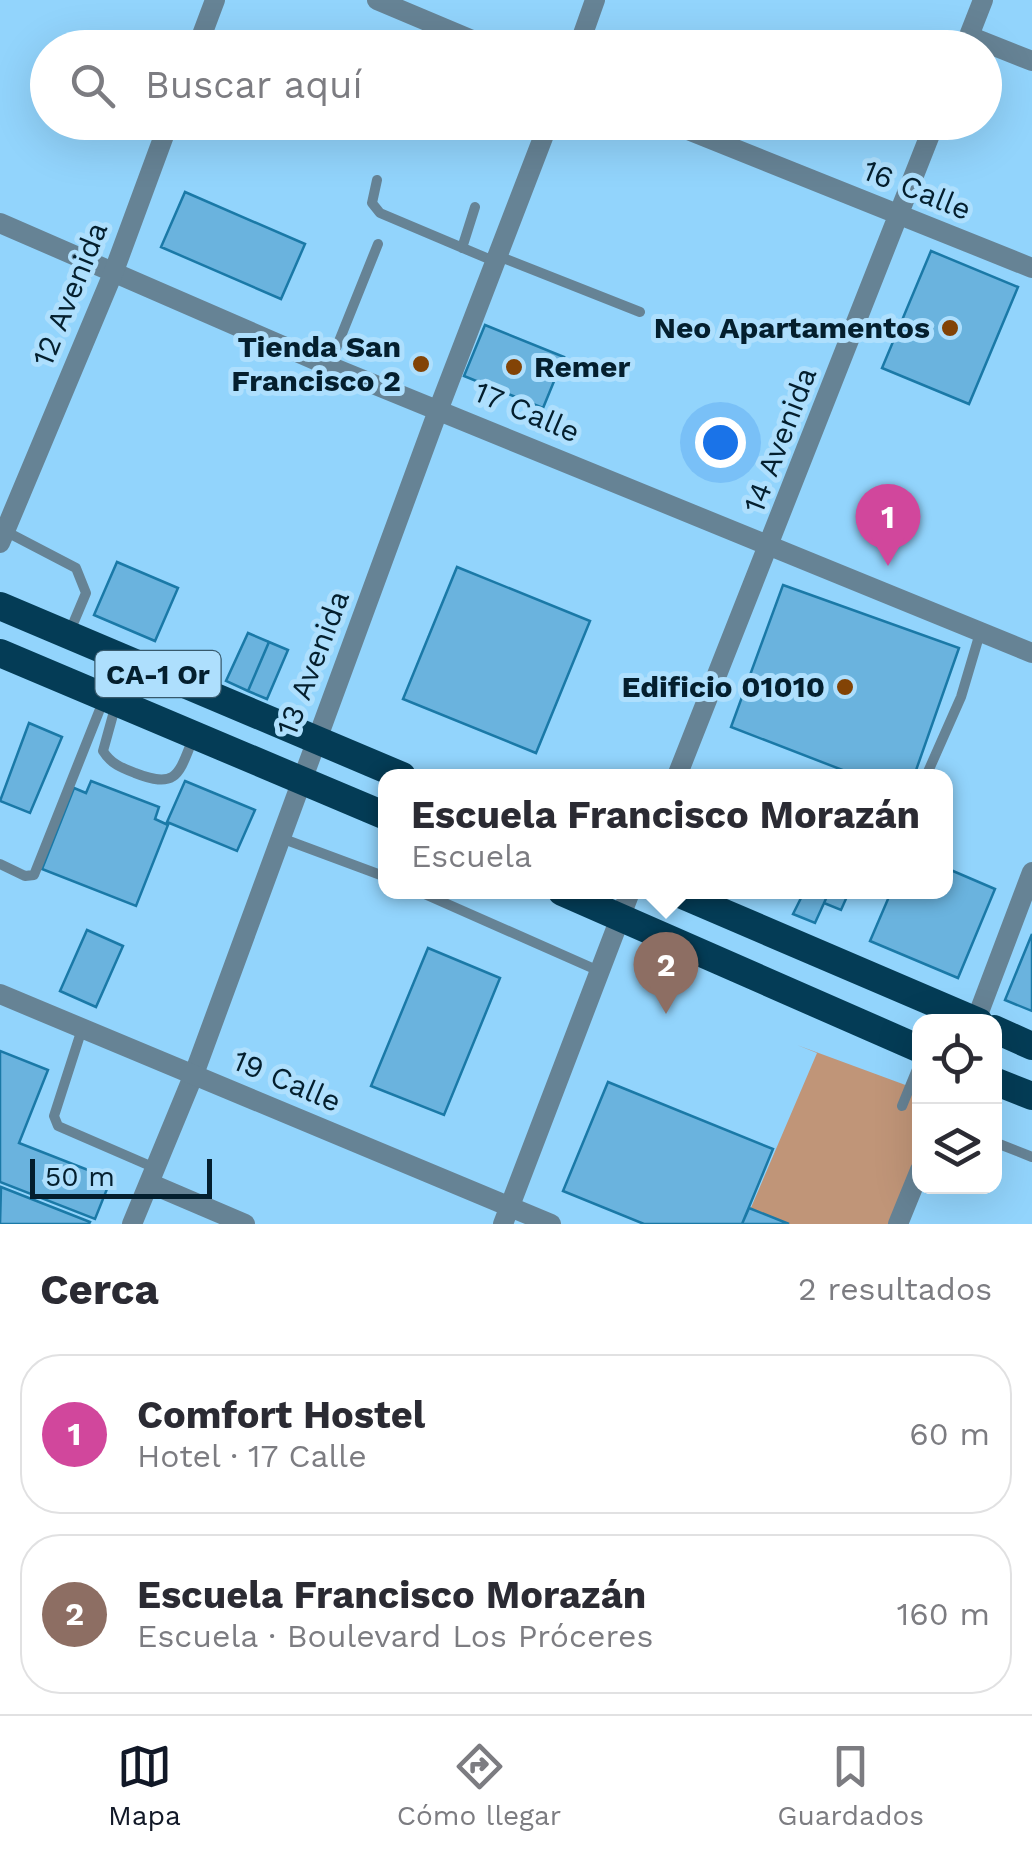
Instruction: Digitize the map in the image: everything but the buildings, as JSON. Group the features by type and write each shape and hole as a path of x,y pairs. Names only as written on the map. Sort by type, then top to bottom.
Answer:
{"highway":[{"name":"CA-1 Or","path":"0,606 385,769"},
{"name":"CA-1 Or","path":"0,653 378,813"},
{"path":"599,899 625,904 912,1044"},
{"path":"691,899 962,1014"},
{"path":"1002,1032 1032,1046"},
{"path":"1002,1083 1032,1096"}],"street":[{"path":"203,30 214,0"},
{"path":"377,0 448,30"},
{"path":"584,30 595,0"},
{"path":"972,30 983,0"},
{"path":"1002,52 1032,61"},
{"name":"12 Avenida","path":"2,537 114,271 162,140"},
{"name":"13 Avenida","path":"132,1224 194,1074 439,408 542,140"},
{"name":"16 Calle","path":"713,140 1032,268"},
{"name":"14 Avenida","path":"679,769 771,547 928,140"},
{"name":"17 Calle","path":"0,223 329,366 1032,653"},
{"path":"986,1014 1032,872"},
{"path":"506,1215 625,904"},
{"name":"19 Calle","path":"0,994 194,1074 506,1215 551,1224"},
{"path":"152,1176 245,1224"},
{"path":"898,1224 912,1190"}],"lane":[{"path":"377,180 372,202 380,213 462,248 640,312"},
{"path":"462,248 475,207"},
{"path":"329,366 378,244"},
{"path":"2,537 76,568 86,593 68,636"},
{"path":"929,769 961,697 980,632"},
{"path":"110,701 103,752 121,767 160,783 180,770 195,735"},
{"path":"0,864 25,876 34,874 110,701"},
{"path":"280,837 378,873"},
{"path":"436,899 599,971"},
{"path":"82,1028 54,1116 58,1126 152,1176"},
{"path":"902,1106 912,1082"},
{"path":"1002,1145 1032,1157"}],"shaded area":[{"path":"797,1045 912,1087 912,1184 897,1224 744,1224 817,1053"}],"place":[{"name":"Neo Apartamentos","path":"950,328"},
{"name":"Tienda San Francisco 2","path":"421,364"},
{"name":"Remer","path":"514,367"},
{"name":"Comfort Hostel","path":"888,566"},
{"name":"Edificio 01010","path":"845,687"},
{"name":"Escuela Francisco Morazán","path":"666,1014"}]}
